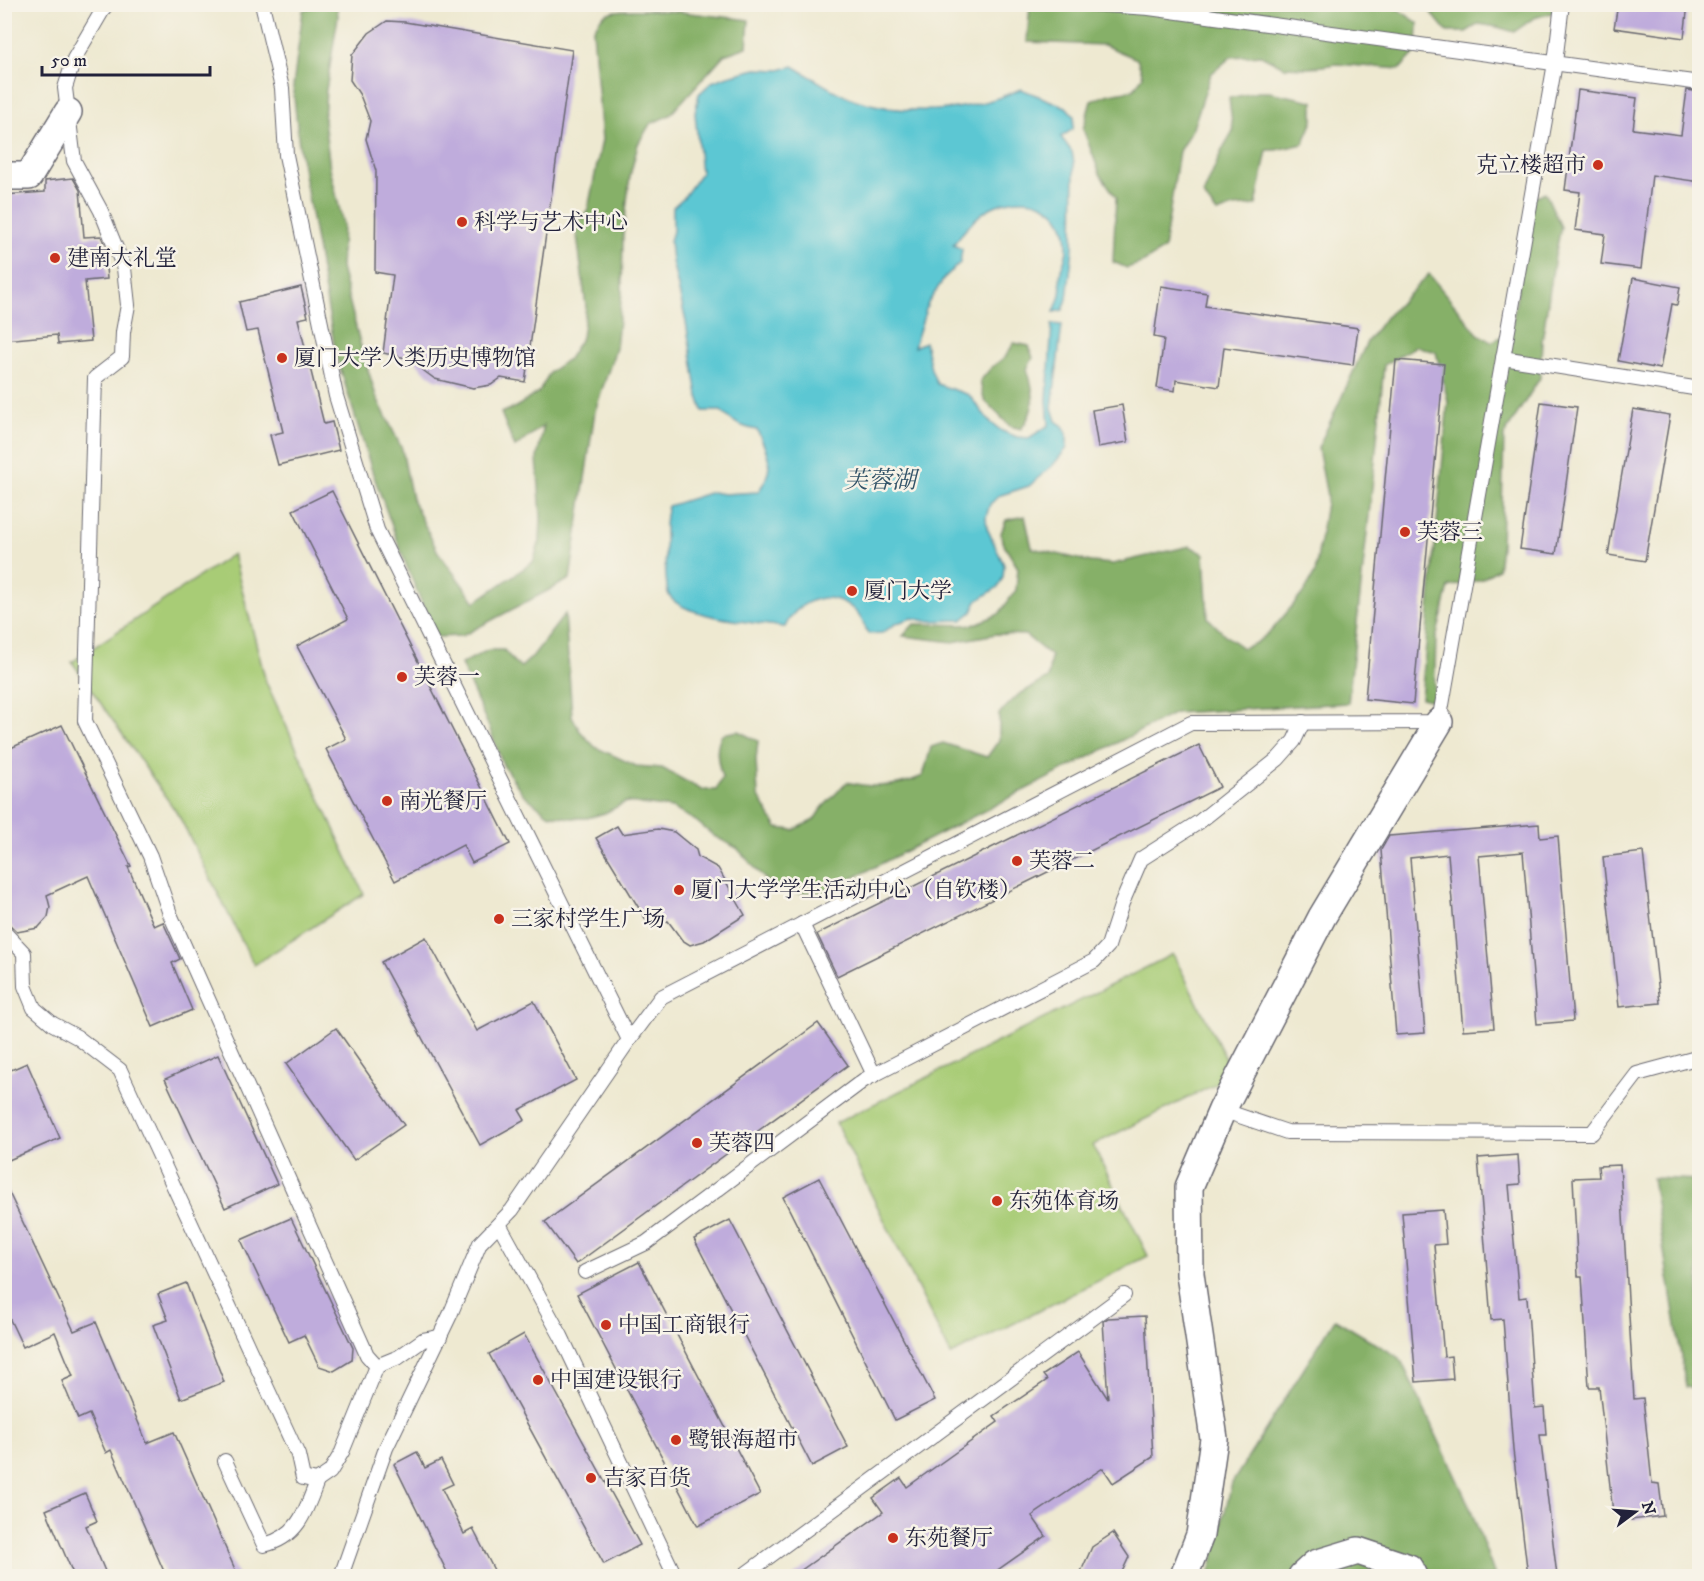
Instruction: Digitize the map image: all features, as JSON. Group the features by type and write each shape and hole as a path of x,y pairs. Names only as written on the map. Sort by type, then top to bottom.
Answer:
{"street":[{"path":"4,176 29,176 68,112"},
{"path":"1184,1576 1200,1535 1214,1439 1190,1274 1189,1187 1222,1110 1322,917 1439,722"},
{"path":"1302,1576 1315,1564 1358,1551 1409,1568 1413,1576"}],"lane":[{"path":"108,4 74,59 65,88 74,161 101,211 124,268 128,305 123,332 122,357 95,378 85,721 150,856 170,914 367,1355 377,1366"},
{"path":"262,4 282,88 286,155 328,361 336,396 376,530 629,1040"},
{"path":"1089,4 1149,8 1700,83"},
{"path":"341,1576 386,1448 440,1336 480,1243 512,1210 661,997 1191,723 1439,722 1555,63 1562,4"},
{"path":"1503,358 1700,389"},
{"path":"585,1272 646,1243 864,1080 1094,961 1108,946 1122,903 1141,859 1198,822 1278,759 1294,741 1303,723"},
{"path":"802,924 874,1075"},
{"path":"4,932 24,953 25,986 34,1008 53,1024 77,1036 120,1070 298,1455 303,1478 317,1481"},
{"path":"1222,1110 1287,1132 1592,1133 1636,1074 1700,1057"},
{"path":"499,1224 561,1336 675,1576"},
{"path":"743,1576 1124,1295"},
{"path":"225,1461 264,1545 276,1543 290,1534 306,1512 317,1481 330,1472 342,1452 377,1366 399,1357 423,1340 440,1336"}],"green space":[{"path":"1030,4 1390,4 1418,23 1417,51 1400,69 1336,64 1309,68 1284,67 1261,55 1231,57 1211,74 1193,128 1179,151 1164,249 1144,262 1127,268 1113,262 1116,197 1100,174 1083,129 1091,101 1109,94 1133,90 1143,76 1137,59 1104,45 1027,42"},
{"path":"318,5 337,6 338,17 326,90 324,120 330,168 343,224 341,268 360,343 376,396 402,449 412,499 438,552 475,602 533,562 540,541 541,517 537,458 544,425 515,447 501,413 516,407 539,392 550,372 568,359 582,337 586,307 576,227 588,209 602,140 593,30 604,15 615,11 652,10 749,20 747,47 724,55 670,115 650,124 638,144 630,176 623,235 622,292 616,348 595,411 570,579 462,636 436,637 405,562 372,471 336,355 299,145 293,87 303,10"},
{"path":"1428,5 1565,5 1563,10 1534,18 1514,32 1479,24 1466,32 1447,32 1429,10"},
{"path":"1258,92 1313,101 1313,121 1303,144 1267,150 1256,205 1234,207 1217,213 1203,195 1223,148 1233,131 1229,98"},
{"path":"1545,192 1561,227 1542,341 1540,378 1504,435 1501,547 1498,569 1482,579 1449,587 1436,638 1434,701 1421,698 1448,401 1436,352 1416,346 1384,365 1348,703 1175,713 826,892 797,893 779,890 764,878 737,848 714,836 696,821 672,808 626,802 605,813 587,818 548,814 523,794 503,765 461,664 488,650 504,650 521,667 532,657 565,614 572,716 580,731 595,747 636,766 662,768 702,790 716,790 722,778 718,745 722,734 738,731 758,741 756,760 758,795 777,828 794,830 814,820 821,809 847,782 866,786 885,786 904,783 923,776 931,747 943,743 987,757 999,740 999,714 1018,695 1048,678 1051,656 1025,635 996,634 953,642 903,636 914,624 973,625 999,614 1016,590 1018,568 1002,542 1001,533 1006,520 1025,516 1032,548 1091,562 1113,564 1190,546 1204,554 1208,618 1226,636 1243,648 1256,643 1272,630 1304,592 1315,573 1327,496 1318,448 1367,342 1384,319 1429,274 1478,334 1491,342 1511,332 1533,198"},
{"path":"1014,343 1029,346 1033,358 1027,369 1033,393 1032,407 1021,429 1010,426 984,400 980,381 1006,356"},
{"path":"233,554 266,682 364,894 254,965 179,816 72,662"},
{"name":"东苑体育场","path":"1173,954 1234,1075 1093,1145 1148,1256 951,1355 836,1123"},
{"path":"1652,1178 1699,1180 1699,1390 1686,1387"},
{"path":"1335,1319 1400,1358 1470,1507 1495,1576 1209,1576 1232,1483"}],"water":[{"name":"芙蓉湖","path":"793,66 845,96 889,108 933,110 956,108 978,104 1021,89 1066,107 1074,116 1073,129 1061,137 1072,152 1074,163 1073,248 1067,299 1063,310 1054,312 1060,296 1060,274 1067,252 1066,234 1062,222 1046,206 1023,200 1010,201 984,212 972,222 953,245 962,249 960,263 945,277 928,303 914,347 925,342 937,384 969,395 990,422 1002,431 1017,437 1029,438 1049,425 1047,400 1052,324 1062,325 1052,408 1056,421 1063,426 1067,434 1067,448 1053,465 1029,486 1001,495 990,504 986,517 987,528 1004,565 1003,577 998,587 977,601 972,612 962,620 926,621 912,618 897,623 882,633 868,634 862,619 847,604 827,598 817,599 798,609 785,627 703,614 675,601 668,593 665,528 668,506 712,492 724,494 758,492 769,468 765,447 757,430 737,424 721,411 703,411 698,396 686,322 672,261 670,241 673,231 673,207 684,197 701,173 695,113 699,94 712,82 728,76 756,69 780,70"}],"building":[{"path":"1618,4 1688,4 1684,38 1614,28"},
{"name":"科学与艺术中心","path":"387,21 572,50 525,382 501,378 491,385 473,388 435,379 415,360 383,353 393,275 375,272 376,171 366,139 370,121 360,95 350,80 352,55 369,33"},
{"path":"1578,90 1637,98 1633,129 1681,135 1687,90 1700,92 1700,182 1652,175 1641,269 1601,264 1605,234 1575,230 1580,192 1565,190"},
{"name":"建南大礼堂","path":"73,178 80,190 84,237 101,236 104,243 107,279 85,281 91,341 58,344 57,335 4,340 4,195 45,192 45,181"},
{"path":"1633,278 1680,287 1677,305 1672,304 1660,369 1618,361"},
{"path":"1161,286 1207,293 1205,306 1358,328 1353,365 1224,347 1219,387 1176,380 1175,391 1157,388 1164,339 1154,337"},
{"path":"301,287 308,317 298,319 324,424 332,422 339,450 278,465 270,435 283,432 258,330 246,332 239,302"},
{"name":"芙蓉三","path":"1396,360 1444,364 1413,704 1365,699"},
{"path":"1541,402 1577,407 1556,554 1520,549"},
{"path":"1122,405 1128,442 1098,447 1092,410"},
{"path":"1633,409 1670,415 1645,561 1608,555"},
{"path":"332,491 510,844 472,863 463,845 395,881 326,749 346,739 297,646 348,619 293,510"},
{"path":"62,725 131,866 128,867 154,926 163,922 180,959 172,963 192,1010 153,1027 88,876 47,895 50,907 48,917 38,928 17,932 4,923 4,751"},
{"name":"芙蓉二","path":"1199,745 1220,787 837,976 817,934"},
{"path":"1539,824 1540,838 1558,836 1573,1021 1537,1024 1523,852 1479,856 1494,1028 1463,1030 1448,854 1410,858 1425,1033 1396,1035 1381,850 1389,836"},
{"name":"厦门大学学生活动中心（自钦楼）","path":"617,826 622,834 658,829 674,832 696,850 698,857 718,868 745,915 704,941 690,945 682,940 668,921 658,925 648,923 596,838"},
{"path":"1643,852 1660,1003 1619,1007 1603,857"},
{"path":"426,937 477,1031 534,1001 576,1080 519,1110 525,1120 480,1145 381,962"},
{"name":"芙蓉四","path":"818,1023 848,1065 576,1264 545,1222"},
{"path":"336,1028 404,1125 354,1160 286,1064"},
{"path":"218,1055 277,1184 225,1208 165,1079"},
{"path":"27,1063 60,1138 4,1162 4,1073"},
{"path":"1518,1155 1520,1184 1509,1185 1519,1298 1527,1297 1535,1408 1544,1407 1546,1435 1540,1435 1557,1576 1528,1576 1513,1450 1503,1319 1491,1320 1478,1158"},
{"path":"1620,1165 1634,1399 1643,1398 1652,1483 1659,1484 1663,1516 1631,1520 1630,1512 1613,1513 1599,1387 1589,1387 1582,1276 1578,1276 1573,1178 1599,1177 1598,1166"},
{"path":"819,1178 935,1400 895,1420 783,1197"},
{"path":"4,1182 74,1331 96,1322 147,1443 174,1432 238,1576 166,1576 111,1450 106,1453 89,1414 78,1419 62,1381 73,1376 55,1332 23,1347 4,1307"},
{"path":"1443,1210 1446,1244 1434,1245 1444,1357 1451,1356 1453,1379 1416,1382 1402,1213"},
{"path":"291,1218 353,1348 352,1360 334,1371 319,1366 304,1335 289,1342 241,1240"},
{"path":"730,1220 848,1447 812,1466 694,1239"},
{"path":"639,1262 760,1494 698,1526 577,1294"},
{"path":"186,1283 224,1382 181,1399 153,1325 168,1320 158,1294"},
{"path":"1145,1316 1153,1457 1113,1483 1103,1468 1032,1516 1046,1536 989,1576 793,1576 883,1512 873,1498 901,1478 907,1487 998,1422 994,1416 1047,1380 1043,1375 1078,1352 1108,1399 1103,1321 1108,1318"},
{"path":"524,1334 640,1545 604,1564 489,1354"},
{"path":"417,1452 425,1468 441,1460 453,1484 442,1489 464,1534 473,1529 497,1576 449,1576 394,1464"},
{"path":"85,1493 97,1521 86,1526 107,1576 74,1576 46,1510"},
{"path":"1113,1533 1129,1557 1120,1576 1079,1576 1092,1547"}],"place":[{"name":"克立楼超市","path":"1598,165"},
{"name":"科学与艺术中心","path":"462,222"},
{"name":"建南大礼堂","path":"55,258"},
{"name":"厦门大学人类历史博物馆","path":"282,358"},
{"name":"芙蓉三","path":"1405,532"},
{"name":"厦门大学","path":"852,591"},
{"name":"芙蓉一","path":"402,677"},
{"name":"南光餐厅","path":"387,801"},
{"name":"芙蓉二","path":"1017,861"},
{"name":"厦门大学学生活动中心（自钦楼）","path":"679,890"},
{"name":"三家村学生广场","path":"499,919"},
{"name":"芙蓉四","path":"697,1143"},
{"name":"东苑体育场","path":"997,1201"},
{"name":"中国工商银行","path":"606,1325"},
{"name":"中国建设银行","path":"538,1380"},
{"name":"鹭银海超市","path":"676,1440"},
{"name":"吉家百货","path":"591,1478"},
{"name":"东苑餐厅","path":"893,1538"}]}
